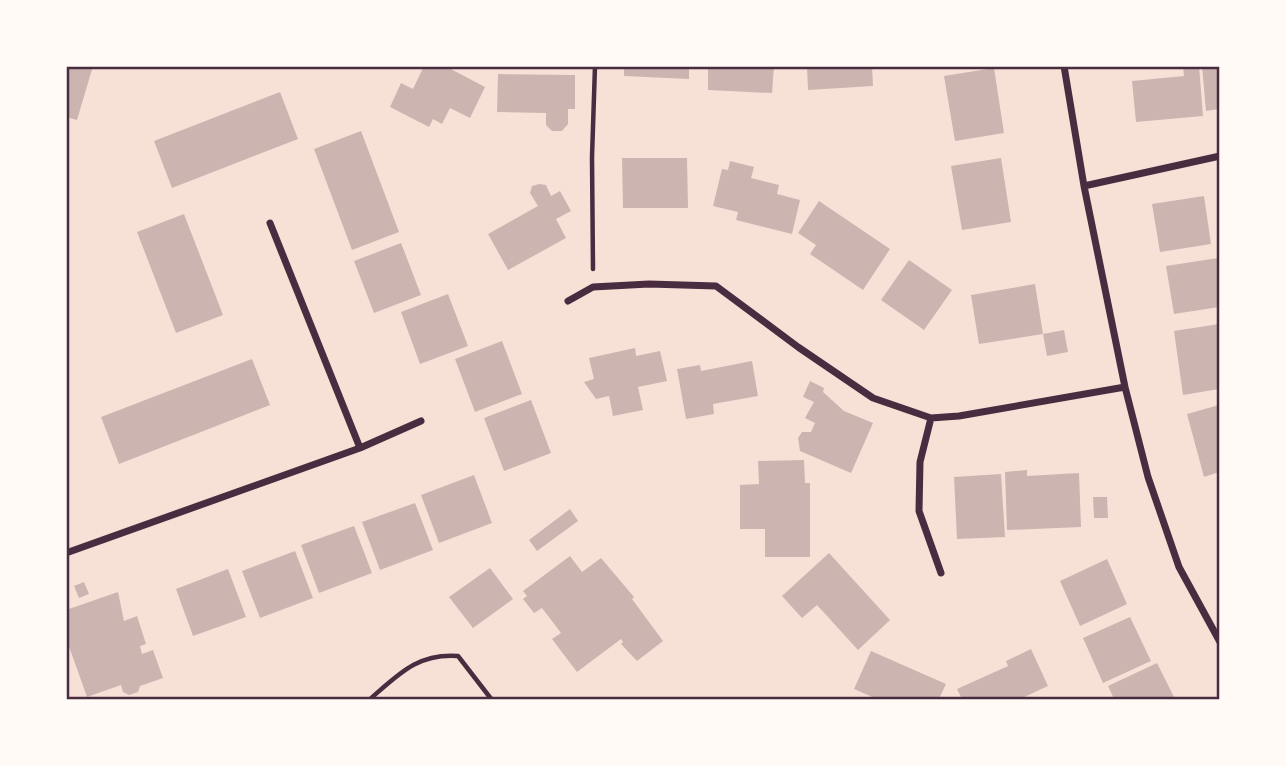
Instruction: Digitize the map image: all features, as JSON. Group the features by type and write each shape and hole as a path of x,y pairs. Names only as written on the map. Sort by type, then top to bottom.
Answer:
{"street":[{"path":"1064,66 1084,186 1125,387 1148,477 1179,567 1220,642"},
{"path":"1084,186 1220,156"},
{"path":"270,223 360,448"},
{"path":"568,301 593,287 649,284 716,286 873,398 931,418 959,416 1125,387"},
{"path":"931,418 920,462 919,511 941,573"},
{"path":"66,553 360,448 421,421"}],"path":[{"path":"593,287 592,157 595,66"},
{"path":"369,699 416,662 458,656 492,699"}],"building":[{"path":"66,66 93,66 77,120 66,117"},
{"path":"424,66 445,66 485,87 470,118 450,108 442,124 433,119 429,127 390,107 401,83 413,89"},
{"path":"624,66 689,66 689,79 624,76"},
{"path":"708,66 774,66 772,93 708,90"},
{"path":"807,66 872,66 873,86 808,90"},
{"path":"1183,66 1199,66 1203,116 1136,122 1132,81 1184,76"},
{"path":"1202,66 1219,66 1219,109 1206,111"},
{"path":"994,68 1004,133 955,141 944,76"},
{"path":"498,74 575,75 575,109 568,109 568,124 562,131 552,131 546,125 546,113 497,112"},
{"path":"280,92 298,139 172,188 154,141"},
{"path":"361,131 399,232 352,250 314,149"},
{"path":"622,158 687,158 688,208 623,208"},
{"path":"1001,158 1011,222 962,230 951,166"},
{"path":"730,161 754,167 751,178 779,185 777,194 800,200 792,234 736,220 738,212 713,206 722,169 728,170"},
{"path":"546,185 551,196 560,191 571,211 556,219 566,238 508,270 488,234 538,206 530,193 532,186"},
{"path":"1204,196 1211,244 1160,252 1152,204"},
{"path":"819,201 890,249 863,290 810,254 816,245 798,233"},
{"path":"184,214 223,315 176,333 137,232"},
{"path":"401,243 421,295 374,313 354,261"},
{"path":"1218,258 1219,307 1174,314 1166,266"},
{"path":"909,260 952,290 924,330 881,300"},
{"path":"1035,284 1043,334 979,344 971,295"},
{"path":"448,294 468,346 420,364 401,312"},
{"path":"1219,324 1219,389 1183,395 1174,331"},
{"path":"1064,330 1068,352 1047,356 1043,334"},
{"path":"502,341 522,394 475,412 455,359"},
{"path":"635,348 636,356 660,351 667,381 638,387 643,410 613,416 609,396 596,399 584,382 594,379 589,358"},
{"path":"252,359 270,405 119,464 101,417"},
{"path":"752,361 758,396 713,404 714,414 686,419 677,369 700,365 701,371"},
{"path":"810,381 824,388 823,392 844,411 873,423 851,473 800,451 798,438 802,432 811,432 815,423 805,418 814,402 803,397"},
{"path":"531,400 551,453 504,471 484,418"},
{"path":"1219,405 1219,472 1204,477 1187,414"},
{"path":"804,460 805,483 810,483 810,557 765,557 765,529 740,529 740,485 759,484 758,461"},
{"path":"1027,470 1027,476 1079,473 1081,527 1007,530 1005,472"},
{"path":"1001,474 1005,537 957,539 954,477"},
{"path":"474,475 492,523 439,543 421,495"},
{"path":"1093,497 1107,497 1108,518 1094,518"},
{"path":"415,503 433,550 380,570 362,522"},
{"path":"570,509 578,521 537,551 529,540"},
{"path":"354,526 372,573 319,593 301,545"},
{"path":"295,551 313,598 260,618 242,571"},
{"path":"829,553 890,620 858,650 817,605 802,618 782,596"},
{"path":"570,556 582,572 601,558 634,597 632,599 663,641 637,661 621,644 621,639 577,672 552,639 561,633 542,608 534,613 523,599 527,596 523,591"},
{"path":"1107,559 1127,604 1080,626 1060,581"},
{"path":"490,568 513,599 473,628 449,597"},
{"path":"228,569 246,617 193,636 176,589"},
{"path":"84,582 89,594 79,598 74,586"},
{"path":"118,592 124,621 137,616 146,644 140,646 142,654 153,650 163,678 140,686 138,692 129,695 123,692 121,685 87,697 66,638 66,610"},
{"path":"1130,617 1151,661 1103,683 1083,638"},
{"path":"1031,649 1048,686 1020,699 962,699 957,689 1008,666 1006,661"},
{"path":"871,651 946,684 939,699 877,699 854,689"},
{"path":"1157,663 1175,699 1114,699 1108,686"}]}
